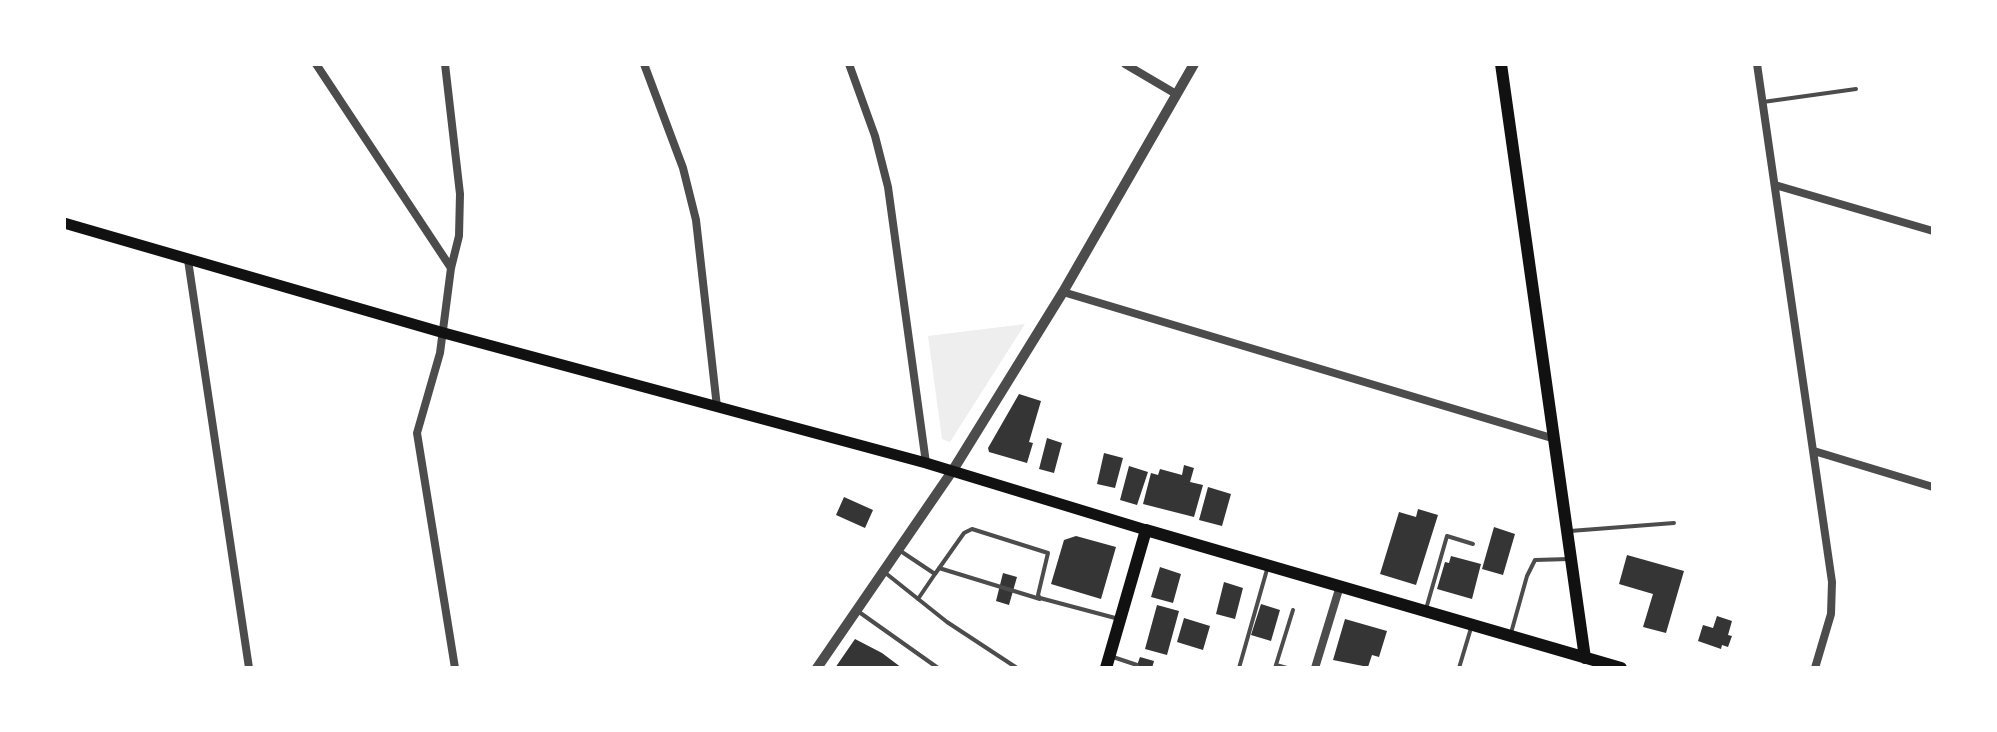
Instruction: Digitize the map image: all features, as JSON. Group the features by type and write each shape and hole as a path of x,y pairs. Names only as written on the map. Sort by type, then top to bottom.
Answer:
{"main road":[{"path":"1501,64 1586,663"},
{"path":"64,223 444,333 953,470 1146,530 1511,635 1586,663 1621,668"},
{"path":"1108,662 1146,530"}],"street":[{"path":"316,64 451,268"},
{"path":"445,64 460,194 459,236 451,268 444,333 417,433 455,668"},
{"path":"644,64 691,197 696,220 717,407"},
{"path":"849,64 875,136 888,187 926,463"},
{"path":"1125,64 1176,94"},
{"path":"817,668 953,470 1063,292 1194,64"},
{"path":"1757,64 1833,598 1815,668"},
{"path":"1775,185 1933,231"},
{"path":"188,260 249,668"},
{"path":"1063,292 1555,439"},
{"path":"1814,451 1933,487"},
{"path":"1315,668 1340,586"}],"lane":[{"path":"1763,102 1856,89"},
{"path":"1567,531 1674,523"},
{"path":"918,599 964,533 972,529 1048,553 1038,595 1041,599"},
{"path":"1425,611 1447,536 1473,544"},
{"path":"898,549 935,574"},
{"path":"1511,635 1527,576 1535,560 1571,559"},
{"path":"1239,668 1268,564"},
{"path":"939,568 1120,619"},
{"path":"883,571 947,622 1017,668"},
{"path":"856,610 938,668"},
{"path":"1287,668 1275,667 1293,610"},
{"path":"1459,668 1472,625"},
{"path":"1108,662 1137,665"}],"shaded area":[{"path":"1025,324 950,442 942,439 928,336"}],"building":[{"path":"1019,394 1041,401 1029,442 1033,443 1027,463 989,452 988,448"},
{"path":"1047,438 1062,443 1054,473 1039,469"},
{"path":"1104,453 1123,458 1115,488 1097,484"},
{"path":"1184,465 1194,468 1190,482 1203,485 1194,517 1143,504 1151,473 1158,475 1160,469 1182,475"},
{"path":"1129,466 1148,472 1137,505 1120,500"},
{"path":"1208,487 1231,494 1222,526 1199,520"},
{"path":"844,497 873,510 865,528 836,515"},
{"path":"1418,509 1438,515 1416,585 1380,574 1399,512 1416,517"},
{"path":"1494,527 1515,534 1503,575 1482,569"},
{"path":"1076,536 1116,547 1101,599 1051,584 1064,540"},
{"path":"1627,555 1684,571 1666,633 1643,627 1653,594 1619,584"},
{"path":"1451,556 1481,564 1472,599 1437,589 1445,562 1449,563"},
{"path":"1160,567 1181,574 1173,603 1151,597"},
{"path":"1003,573 1017,577 1009,605 996,601"},
{"path":"1224,582 1243,588 1235,619 1216,614"},
{"path":"1261,604 1280,610 1271,641 1251,635"},
{"path":"1157,605 1179,611 1167,655 1145,649"},
{"path":"1717,616 1732,621 1728,647 1722,645 1721,649 1698,641 1703,625 1713,628"},
{"path":"1184,618 1210,626 1203,650 1177,642"},
{"path":"1345,619 1387,631 1379,657 1372,655 1368,667 1333,660"},
{"path":"855,639 882,653 902,668 835,668"},
{"path":"1140,657 1154,661 1152,668 1136,668"}]}
